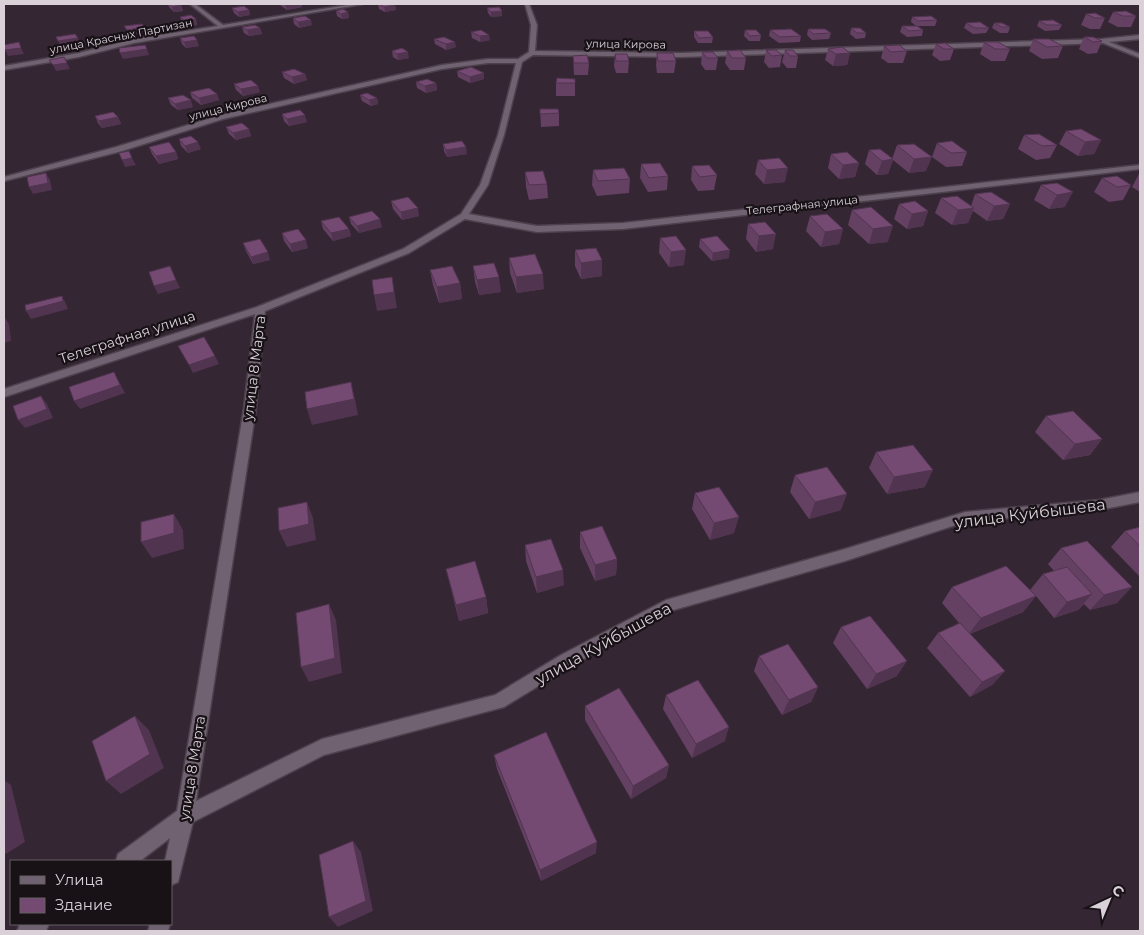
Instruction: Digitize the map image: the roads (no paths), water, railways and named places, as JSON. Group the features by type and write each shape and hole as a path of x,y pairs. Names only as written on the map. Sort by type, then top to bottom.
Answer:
{"street":[{"path":"192,4 223,26"},
{"name":"улица Красных Партизан","path":"4,68 79,55 134,41 361,4"},
{"path":"519,61 532,53 534,25 527,4"},
{"name":"улица Кирова","path":"532,53 681,55 1102,41 1140,37"},
{"path":"1102,41 1140,56"},
{"name":"улица Кирова","path":"4,179 119,149 221,117 442,67 488,61 519,61"},
{"name":"улица 8 Марта","path":"172,871 185,816 250,408 260,309 406,251 464,216 484,185 501,135 519,61"},
{"name":"Телеграфная улица","path":"464,216 537,229 623,226 1140,167"},
{"name":"Телеграфная улица","path":"4,394 260,309"},
{"name":"улица Куйбышева","path":"126,860 185,816 322,747 498,702 567,660 666,606 845,556 965,517 1099,505 1140,497"}]}
